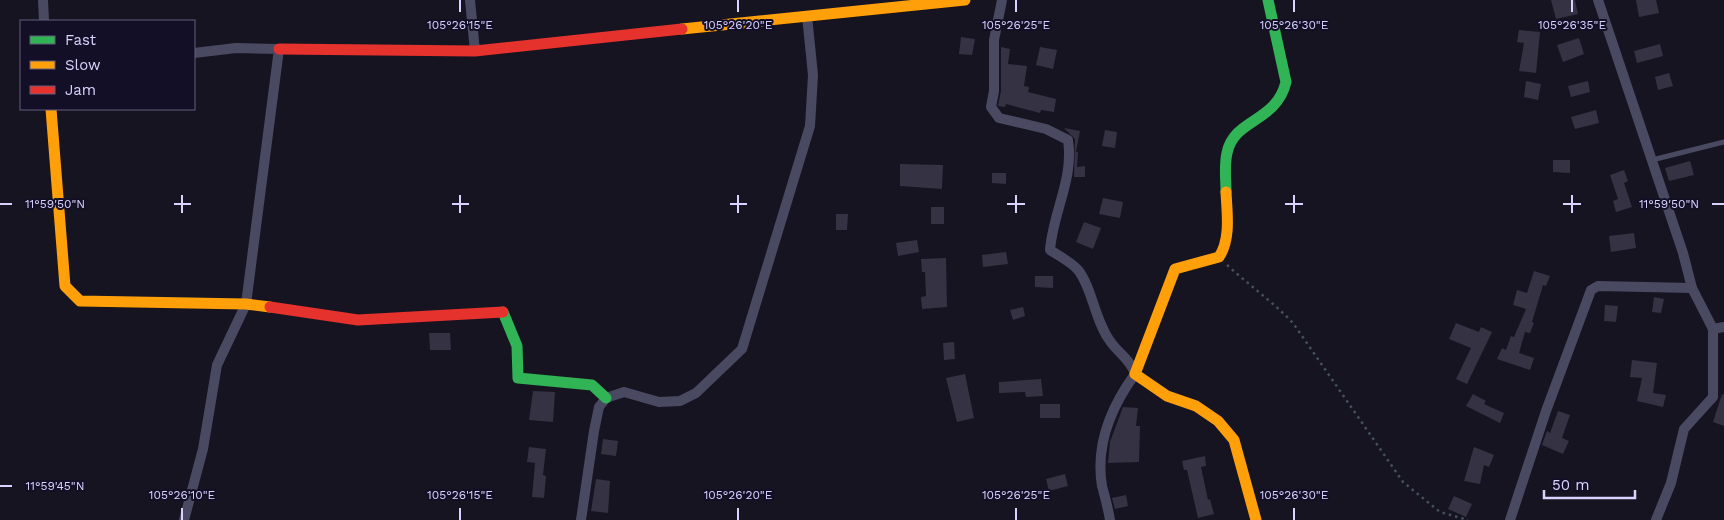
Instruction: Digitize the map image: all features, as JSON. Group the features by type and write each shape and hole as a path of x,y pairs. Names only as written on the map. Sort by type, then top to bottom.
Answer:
{"street":[{"path":"43,0 44,20"},
{"path":"470,0 475,51"},
{"path":"195,52 236,48 475,51 965,0"},
{"path":"1002,0 994,40 994,91 991,108 999,118 1046,129 1068,140 1068,178 1051,239 1050,250 1076,268 1081,275 1095,313 1109,341 1133,366 1136,374 1167,396 1196,406 1218,421 1234,440 1256,520"},
{"path":"1110,520 1102,484 1102,445 1118,397 1136,374 1174,269 1218,257 1225,247 1227,234 1225,203 1227,152 1232,139 1243,127 1270,113 1282,100 1286,81 1268,0"},
{"path":"1598,0 1683,253 1692,288 1713,329 1713,396 1684,429 1671,483 1656,520"},
{"path":"581,520 594,431 599,407 606,398 624,392 659,402 680,401 696,393 742,349 810,126 813,75 807,16"},
{"path":"184,520 203,449 217,365 246,304 279,49"},
{"path":"51,110 65,286 80,301 246,304 358,320 503,312 516,346 518,378 592,385 606,398"},
{"path":"1510,520 1549,402 1591,290 1598,286 1692,288"},
{"path":"1713,329 1724,327"}],"lane":[{"path":"1652,160 1724,142"}],"path":[{"path":"1218,257 1244,281 1274,303 1293,323 1403,482 1440,512 1468,520"}],"building":[{"path":"1551,0 1575,0 1578,14 1556,19"},
{"path":"1636,0 1656,0 1659,13 1639,17"},
{"path":"1519,30 1540,32 1536,73 1519,71 1524,43 1517,42"},
{"path":"961,37 975,39 972,55 959,54"},
{"path":"1579,38 1584,54 1563,62 1557,45"},
{"path":"1660,44 1663,56 1637,63 1634,51"},
{"path":"1001,47 1010,49 1008,64 1027,66 1024,86 1029,87 1028,92 1056,99 1054,112 1041,110 1040,113 1006,104 1005,107 998,106 1001,91"},
{"path":"1040,47 1057,50 1053,69 1036,65"},
{"path":"1669,73 1673,86 1658,90 1655,77"},
{"path":"1526,81 1541,84 1538,100 1524,97"},
{"path":"1588,81 1590,92 1571,97 1568,86"},
{"path":"1596,110 1599,123 1575,129 1571,117"},
{"path":"1064,128 1080,131 1076,152 1078,152 1077,167 1085,166 1085,177 1074,177 1075,139"},
{"path":"1105,130 1117,132 1115,148 1102,146"},
{"path":"1553,160 1570,160 1570,173 1553,172"},
{"path":"1690,161 1694,175 1669,181 1665,168"},
{"path":"900,164 943,165 942,189 900,186"},
{"path":"1624,170 1628,181 1624,183 1632,207 1616,212 1613,201 1618,199 1610,175"},
{"path":"992,173 1006,173 1006,184 992,183"},
{"path":"1103,198 1123,202 1120,218 1099,214"},
{"path":"931,207 944,207 944,224 931,224"},
{"path":"836,214 848,214 847,230 836,230"},
{"path":"1084,222 1101,228 1093,249 1076,242"},
{"path":"1634,233 1636,248 1611,252 1609,236"},
{"path":"917,240 919,252 898,256 896,243"},
{"path":"1006,252 1008,264 983,267 982,255"},
{"path":"946,258 947,307 922,309 921,297 926,296 925,272 922,272 921,259"},
{"path":"1534,271 1550,276 1546,286 1543,285 1532,322 1534,323 1530,333 1525,332 1519,353 1534,358 1530,370 1497,359 1502,348 1506,350 1511,336 1514,337 1526,309 1513,305 1517,290 1527,293"},
{"path":"1035,276 1053,276 1053,288 1035,287"},
{"path":"1654,297 1664,299 1661,313 1652,312"},
{"path":"1605,305 1618,306 1616,322 1604,321"},
{"path":"1023,307 1025,316 1013,320 1010,310"},
{"path":"1456,323 1479,332 1481,327 1492,332 1467,384 1456,379 1471,348 1449,339"},
{"path":"429,333 450,333 451,350 430,350"},
{"path":"954,342 955,359 944,360 943,343"},
{"path":"1632,360 1657,363 1653,393 1666,395 1663,407 1637,401 1642,378 1630,377"},
{"path":"965,374 974,418 957,422 946,378"},
{"path":"1041,379 1043,396 1026,397 1025,392 999,393 999,382"},
{"path":"533,391 555,392 553,422 529,420"},
{"path":"1473,394 1486,401 1484,404 1504,413 1500,423 1466,406"},
{"path":"1722,394 1724,395 1724,426 1713,422"},
{"path":"1040,404 1060,404 1060,418 1040,418"},
{"path":"1123,407 1138,408 1136,426 1140,426 1139,462 1108,463 1110,442"},
{"path":"1558,411 1570,415 1562,438 1569,441 1563,454 1542,445 1547,431 1550,433"},
{"path":"603,439 618,441 616,456 601,454"},
{"path":"529,447 546,449 543,475 546,476 544,498 532,497 535,463 527,462"},
{"path":"1474,447 1494,455 1489,467 1484,465 1480,484 1464,481"},
{"path":"1205,456 1206,466 1201,467 1208,500 1210,499 1214,514 1198,518 1187,470 1184,470 1182,461"},
{"path":"1065,474 1068,486 1049,491 1046,479"},
{"path":"596,479 610,481 608,513 591,511"},
{"path":"1126,495 1128,506 1115,509 1112,498"},
{"path":"1454,496 1472,504 1466,517 1448,509"}],"traffic: fast":[{"path":"1226,192 1226,163 1231,142 1246,126 1274,105 1281,95 1286,82 1268,0"},
{"path":"503,312 517,346 518,378 592,385 606,398"}],"traffic: slow":[{"path":"682,29 965,0"},
{"path":"51,110 65,286 80,301 246,304 270,307"},
{"path":"1226,192 1227,234 1223,250 1219,257 1175,269 1135,374 1167,396 1196,406 1218,421 1234,440 1256,520"}],"traffic: jam":[{"path":"279,49 475,51 682,29"},
{"path":"270,307 358,320 503,312"}]}
